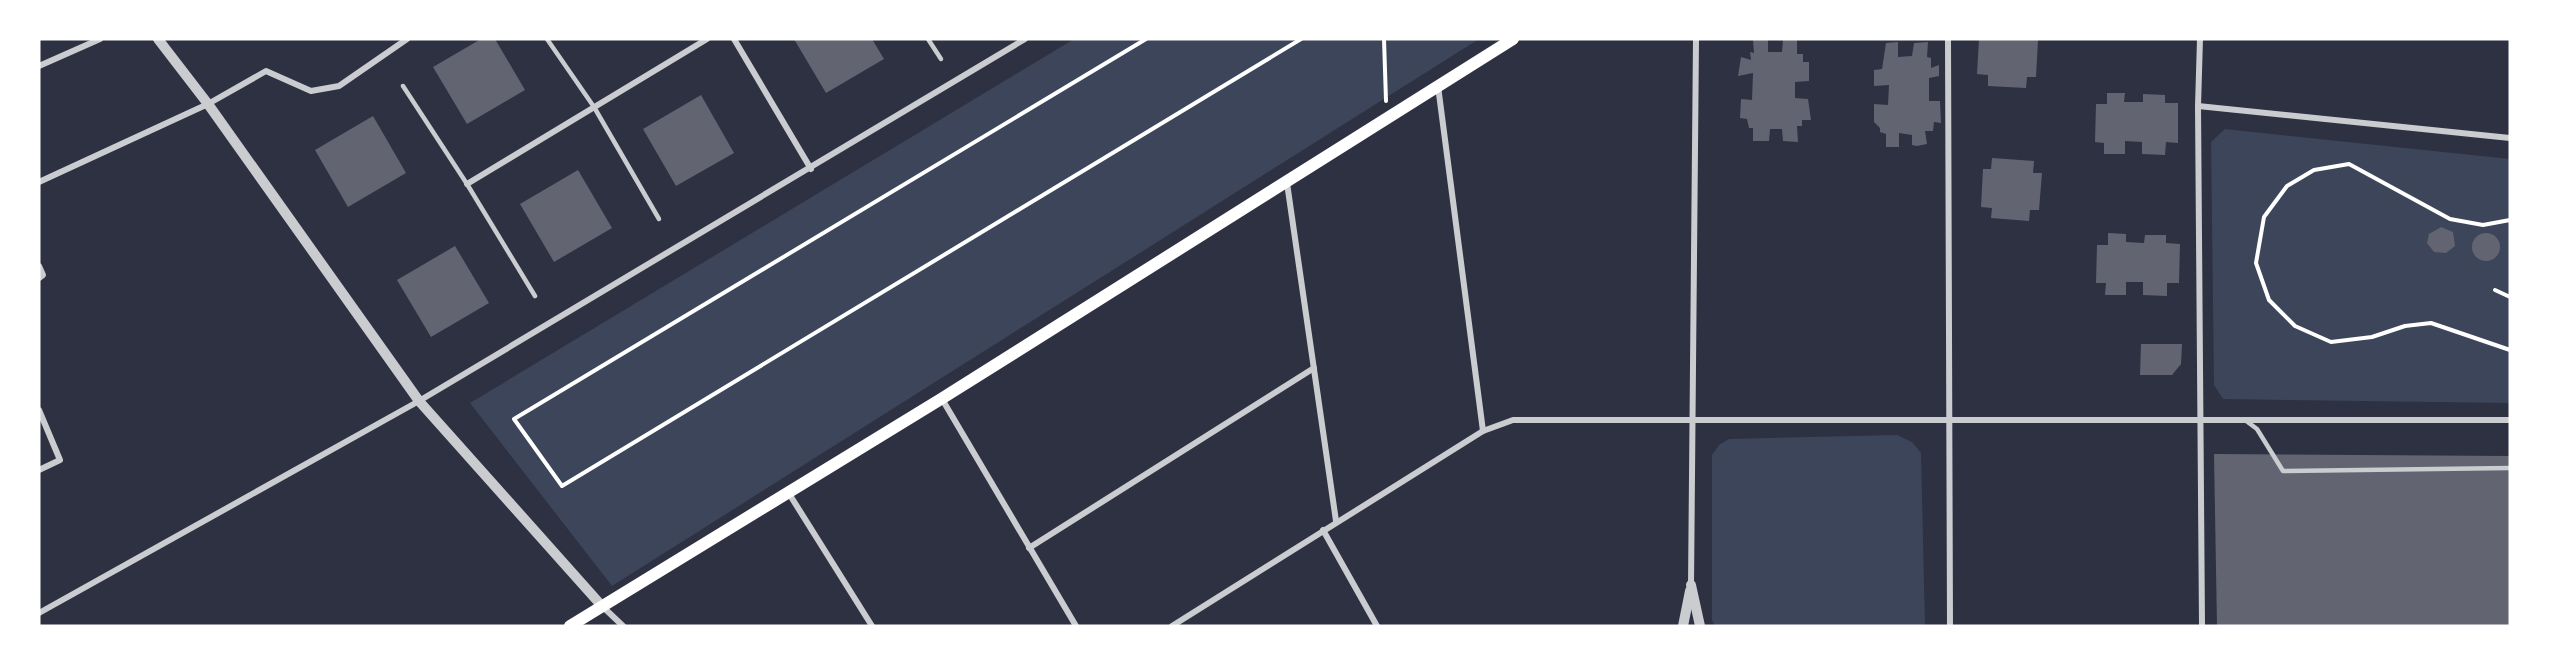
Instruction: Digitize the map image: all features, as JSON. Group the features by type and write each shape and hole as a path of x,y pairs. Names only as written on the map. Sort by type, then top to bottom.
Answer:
{"main road":[{"path":"570,626 942,399 1513,39"}],"street":[{"path":"39,66 100,39"},
{"path":"158,39 208,104 419,400 601,606 622,626"},
{"path":"39,182 208,104 266,72 311,90 339,86 407,39"},
{"path":"467,184 707,39"},
{"path":"734,39 811,169"},
{"path":"39,613 419,400 811,169 1025,39"},
{"path":"1683,626 1691,585 1696,39"},
{"path":"1948,39 1950,626"},
{"path":"2200,39 2198,106 2202,626"},
{"path":"1438,86 1483,431"},
{"path":"2198,106 2510,138"},
{"path":"1287,183 1336,521"},
{"path":"39,266 43,275 39,278"},
{"path":"1029,548 1314,368"},
{"path":"942,399 1076,626"},
{"path":"39,410 60,460 39,470"},
{"path":"1172,626 1336,521 1483,431 1513,420 1691,418 2510,420"},
{"path":"788,491 872,626"},
{"path":"1323,530 1377,626"},
{"path":"1691,585 1700,626"}],"lane":[{"path":"547,39 594,107 659,219"},
{"path":"928,39 941,59"},
{"path":"404,86 535,296"},
{"path":"2244,419 2258,429 2283,471 2510,468"}],"path":[{"path":"1146,39 514,419 562,486 1301,39"},
{"path":"1384,39 1387,118"},
{"path":"2510,220 2483,225 2450,219 2349,164 2314,170 2287,186 2264,217 2256,263 2269,300 2295,326 2331,342 2372,338 2405,326 2431,323 2510,350"},
{"path":"2495,290 2510,297"}],"shaded area":[{"path":"1074,39 1479,39 612,586 470,403"},
{"path":"2225,129 2510,159 2510,403 2223,399 2214,385 2211,142"},
{"path":"1897,435 1912,442 1921,453 1925,626 1715,626 1712,620 1712,455 1719,445 1729,439"}],"building":[{"path":"481,39 495,39 525,90 467,124 433,67"},
{"path":"794,39 872,39 884,59 826,93"},
{"path":"1979,39 2038,40 2036,77 2027,77 2026,88 1988,86 1988,75 1977,74"},
{"path":"1753,40 1768,40 1768,52 1782,52 1783,40 1797,40 1797,54 1803,54 1803,62 1809,62 1809,81 1795,82 1795,98 1808,99 1811,120 1802,120 1802,126 1797,126 1798,142 1783,141 1782,129 1770,129 1769,141 1753,141 1753,128 1749,128 1747,119 1740,118 1741,99 1752,100 1753,73 1738,76 1741,57 1751,60 1750,52 1754,53"},
{"path":"1898,42 1898,57 1912,56 1914,43 1928,42 1927,57 1931,58 1931,68 1939,65 1939,76 1929,78 1929,101 1940,101 1941,123 1934,122 1933,131 1925,131 1927,144 1912,145 1912,135 1899,133 1899,147 1886,147 1886,134 1880,132 1880,128 1874,122 1874,104 1888,105 1889,85 1874,86 1874,70 1882,69 1886,43"},
{"path":"2107,93 2125,93 2124,102 2143,102 2143,94 2165,95 2165,103 2178,103 2178,143 2166,142 2165,155 2142,154 2142,142 2125,141 2125,154 2104,154 2104,143 2095,142 2096,104 2107,104"},
{"path":"701,95 734,153 676,186 643,129"},
{"path":"373,116 406,173 348,207 315,150"},
{"path":"1992,158 2034,161 2033,173 2042,173 2039,210 2030,210 2029,221 1991,218 1992,208 1981,207 1983,169 1991,169"},
{"path":"578,170 612,228 554,262 520,204"},
{"path":"2441,227 2453,232 2455,246 2446,253 2434,252 2427,243 2429,234"},
{"path":"2108,233 2126,234 2126,242 2144,243 2145,235 2166,235 2166,243 2180,244 2179,283 2167,283 2167,296 2143,295 2143,282 2126,282 2126,295 2105,295 2106,283 2096,283 2097,245 2108,245"},
{"path":"2486,233 2496,237 2500,247 2496,257 2486,261 2476,257 2472,247 2476,237"},
{"path":"455,246 489,303 431,337 397,280"},
{"path":"2141,344 2182,344 2181,364 2172,375 2140,375"},
{"path":"2214,454 2510,456 2510,626 2217,626"}]}
